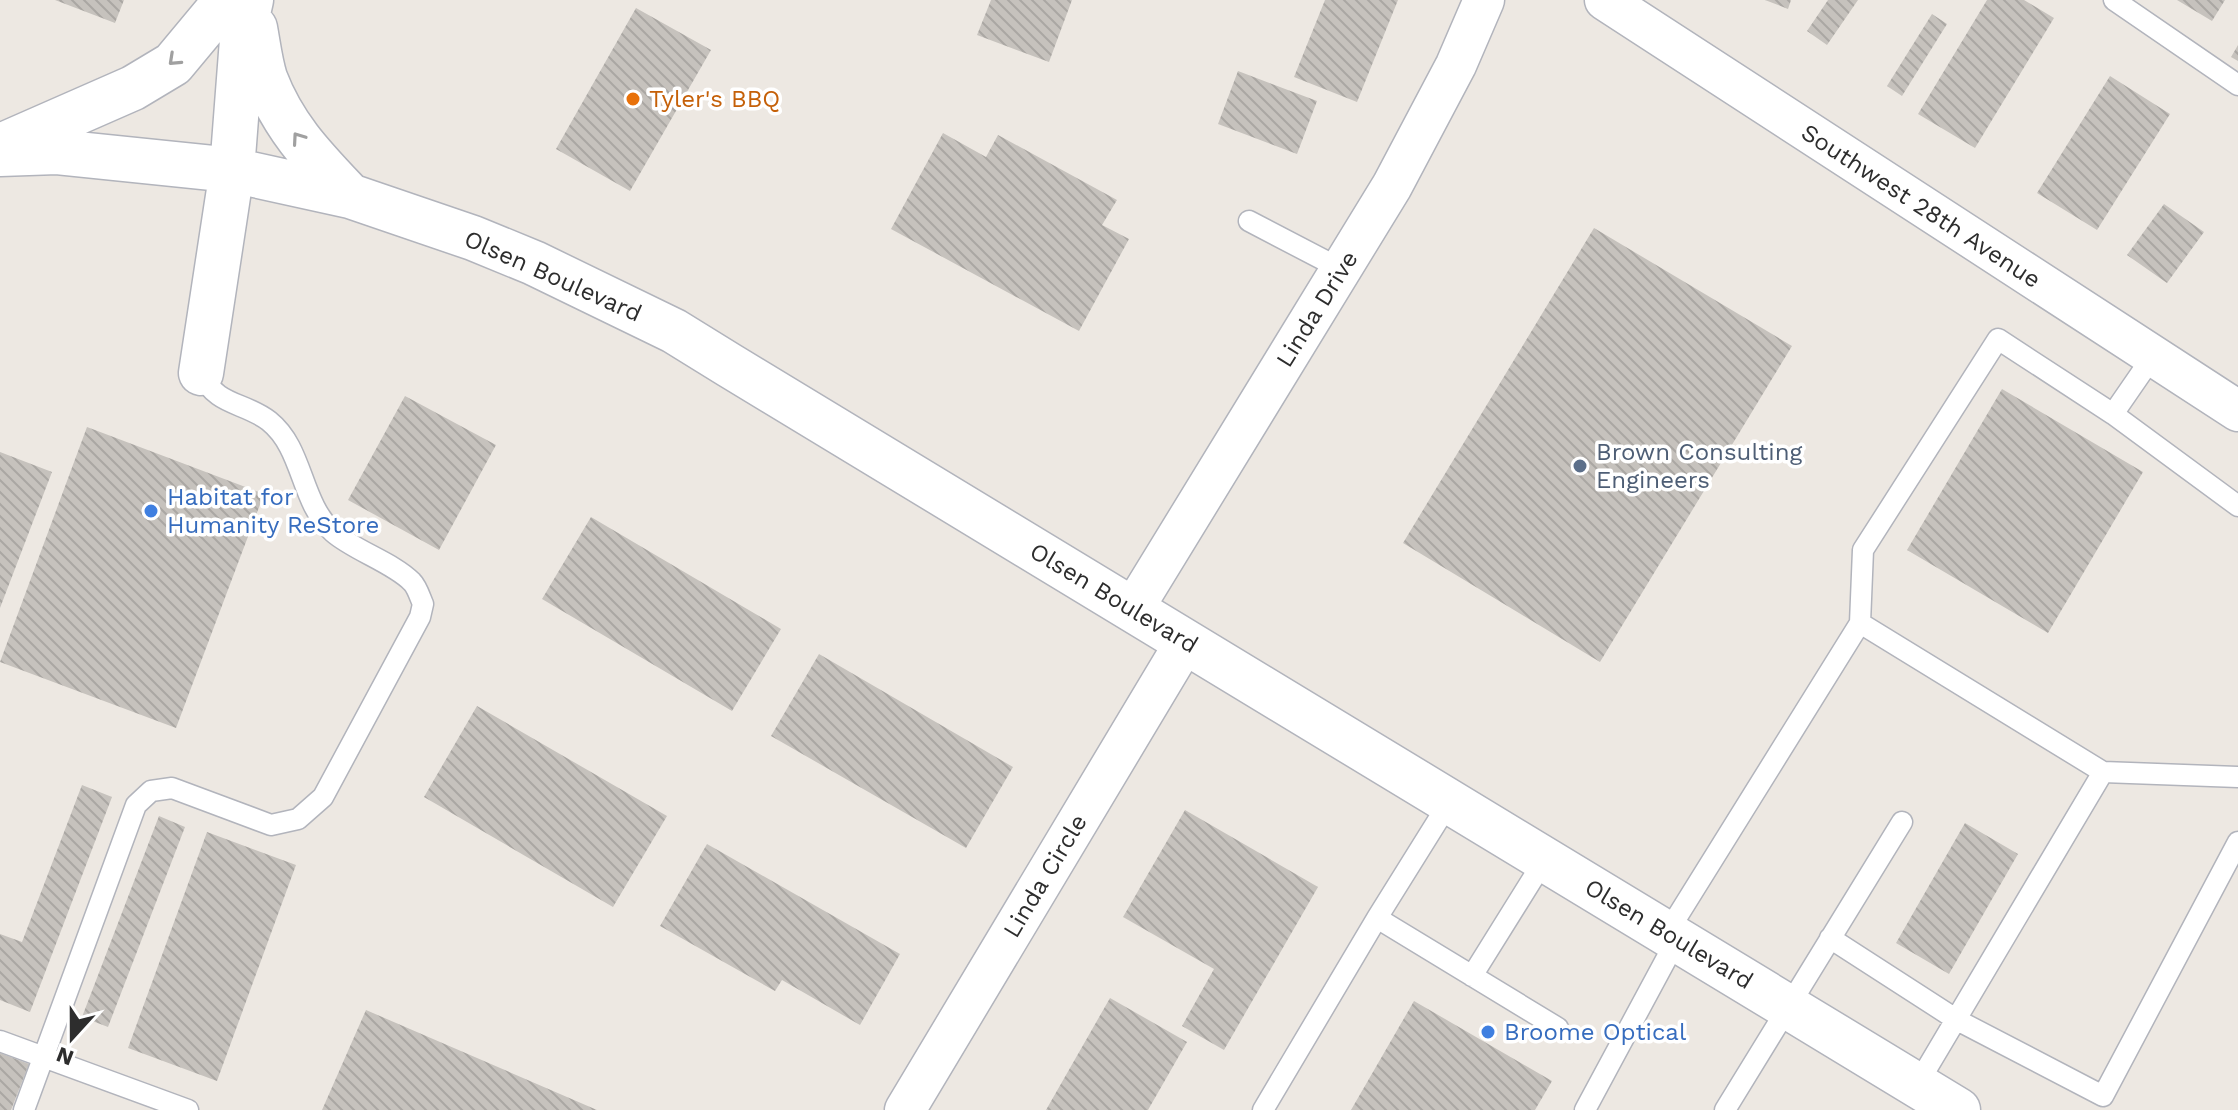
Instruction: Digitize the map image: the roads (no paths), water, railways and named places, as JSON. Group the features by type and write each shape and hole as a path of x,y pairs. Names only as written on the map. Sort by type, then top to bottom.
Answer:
{"main road":[{"path":"0,146 133,88 173,64 218,10 241,1"},
{"path":"201,373 232,170 242,40 241,1"},
{"path":"241,1 265,76 281,112 299,142 350,196"},
{"name":"Olsen Boulevard","path":"0,154 57,152 232,170 350,196 473,238 534,263 674,331 1958,1110"}],"street":[{"name":"Linda Drive","path":"1133,609 1399,172 1456,65 1484,0"},
{"name":"Southwest 28th Avenue","path":"1605,0 2238,411"},
{"name":"Linda Circle","path":"905,1110 1186,641"}],"lane":[{"path":"2114,0 2238,85"},
{"path":"1249,221 1341,269"},
{"path":"1585,1110 1672,936 1860,623 1863,550 1998,339 2113,414 2238,506"},
{"path":"2113,414 2153,356"},
{"path":"24,1110 136,805 151,791 172,788 271,825 298,819 323,797 420,617 423,604 412,582 333,532 317,512 286,439 268,420 221,399 208,387 201,373"},
{"path":"1860,623 2103,772 2238,777"},
{"path":"1917,1085 2103,772"},
{"path":"1263,1110 1450,801"},
{"path":"1725,1110 1902,822"},
{"path":"1830,938 1957,1020 2103,1096 2238,842"},
{"path":"1472,976 1545,859"},
{"path":"1377,918 1558,1028"},
{"path":"0,1041 188,1110"}],"place":[{"name":"Tyler's BBQ","path":"633,99"},
{"name":"Brown Consulting Engineers","path":"1580,466"},
{"name":"Habitat for Humanity ReStore","path":"151,511"},
{"name":"Broome Optical","path":"1488,1032"}]}
